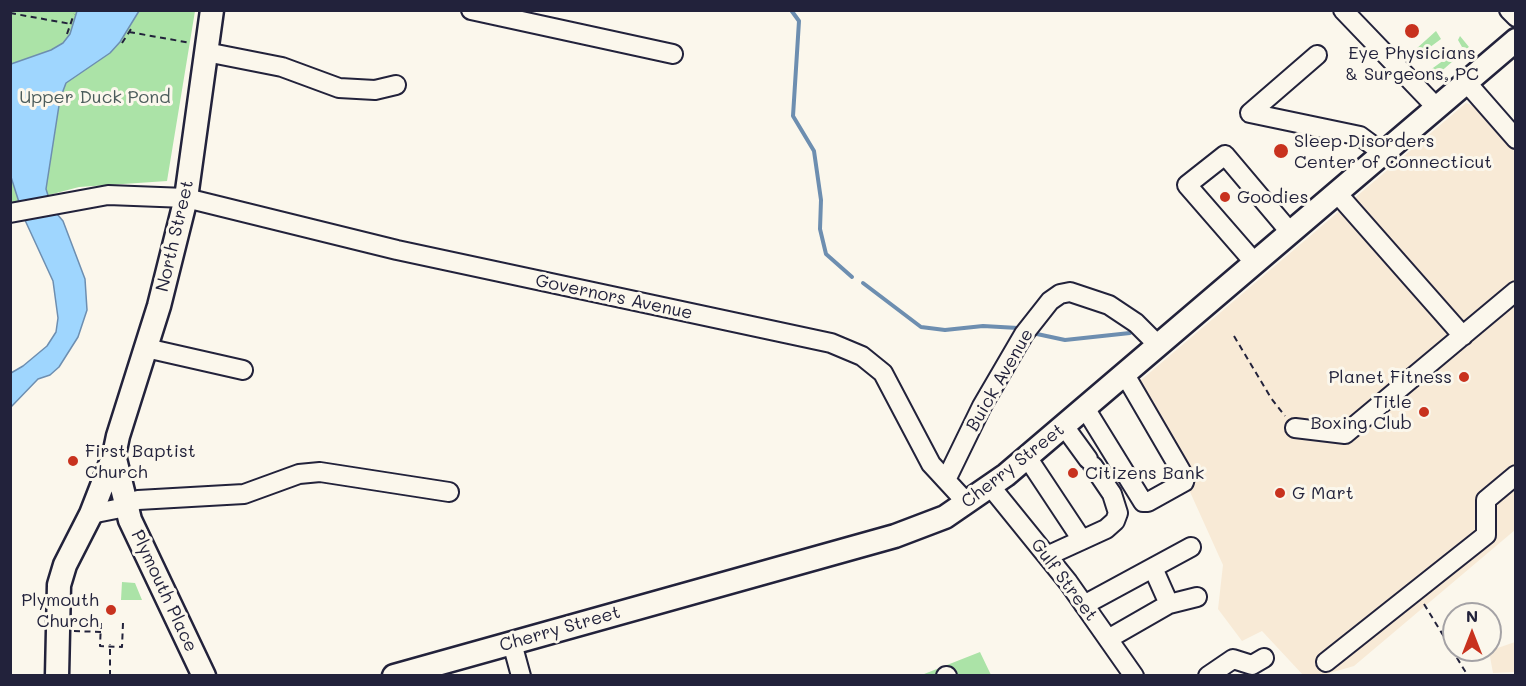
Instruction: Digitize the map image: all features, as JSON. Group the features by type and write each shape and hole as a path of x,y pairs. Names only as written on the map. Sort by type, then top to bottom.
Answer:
{"main road":[{"name":"North Street","path":"57,675 59,585 65,565 91,514 114,456 186,198 199,47 212,10"},
{"name":"Cherry Street","path":"394,675 895,536 945,517 991,487 1027,457 1515,40"},
{"name":"North Street","path":"114,456 126,505"},
{"name":"Plymouth Place","path":"126,505 161,590 204,675"}],"street":[{"path":"471,10 673,54"},
{"path":"1343,10 1437,108"},
{"path":"1509,10 1515,17"},
{"path":"199,47 282,67 339,88 375,90 396,85"},
{"path":"1317,55 1250,113 1360,136 1383,153"},
{"path":"1467,83 1515,139"},
{"path":"1254,262 1187,185 1225,155 1290,232"},
{"path":"1336,192 1463,336"},
{"name":"Governors Avenue","path":"15,212 108,195 186,198 397,250 843,347 870,360 883,373 931,464 967,503"},
{"path":"1295,428 1346,434 1515,291"},
{"name":"Buick Avenue","path":"946,480 982,406 1024,334 1050,302 1060,294 1077,294 1109,305 1136,322 1158,345"},
{"path":"146,348 243,370"},
{"path":"1085,408 1143,502 1148,502 1184,482 1185,478 1124,374"},
{"path":"1047,556 1106,529 1115,521 1118,513 1112,494 1064,426"},
{"path":"1027,457 1082,540"},
{"path":"91,514 138,500 244,494 299,474 320,472 449,492"},
{"path":"1326,662 1486,535 1486,500 1515,475"},
{"name":"Gulf Street","path":"991,487 1047,556 1134,675"},
{"path":"1084,605 1191,547"},
{"path":"1153,568 1169,604"},
{"path":"1108,639 1169,604 1197,597"},
{"path":"512,643 521,675"},
{"path":"1208,675 1233,659 1252,665 1264,658"}],"path":[{"path":"10,14 71,24"},
{"path":"67,33 74,14"},
{"path":"122,43 133,26"},
{"path":"129,33 199,47"},
{"path":"1234,336 1271,398 1295,428"},
{"path":"1414,593 1435,619 1468,675"},
{"path":"101,623 100,646 122,646 123,624"},
{"path":"66,631 101,632"},
{"path":"110,645 110,675"}],"shaded area":[{"path":"1466,103 1474,106 1515,152 1515,530 1354,666 1323,675 1303,675 1262,631 1242,641 1218,609 1223,565 1140,381"},
{"path":"1515,642 1515,672 1493,673 1491,662 1502,662 1502,646"}],"green space":[{"name":"Upper Duck Pond","path":"11,11 195,11 167,181 79,187 11,205"},
{"path":"1436,31 1441,39 1410,62 1406,58"},
{"path":"1460,36 1469,47 1429,82 1416,70 1421,69 1426,73 1462,47 1458,40"},
{"path":"122,582 135,583 142,600 121,600"},
{"path":"980,652 991,675 919,676"}],"water":[{"path":"77,11 139,11 120,42 110,53 66,83 60,99 46,189 52,208 63,221 85,279 87,310 78,337 59,367 50,375 38,379 11,407 11,373 47,346 56,332 58,318 53,281 24,218 11,177 11,64 51,50 63,43 70,34"}],"waterway":[{"path":"791,10 799,21 793,116 814,151 821,200 820,229 826,254 852,277"},
{"path":"863,283 921,327 945,330 983,326 1018,328"},
{"path":"1037,334 1065,340 1130,333"}],"place":[{"name":"Eye Physicians & Surgeons, PC","path":"1412,31"},
{"name":"Sleep Disorders Center of Connecticut","path":"1281,151"},
{"name":"Goodies","path":"1225,197"},
{"name":"Planet Fitness","path":"1464,377"},
{"name":"Title Boxing Club","path":"1424,412"},
{"name":"First Baptist Church","path":"73,461"},
{"name":"Citizens Bank","path":"1073,473"},
{"name":"G Mart","path":"1280,493"},
{"name":"Plymouth Church","path":"111,610"}]}
